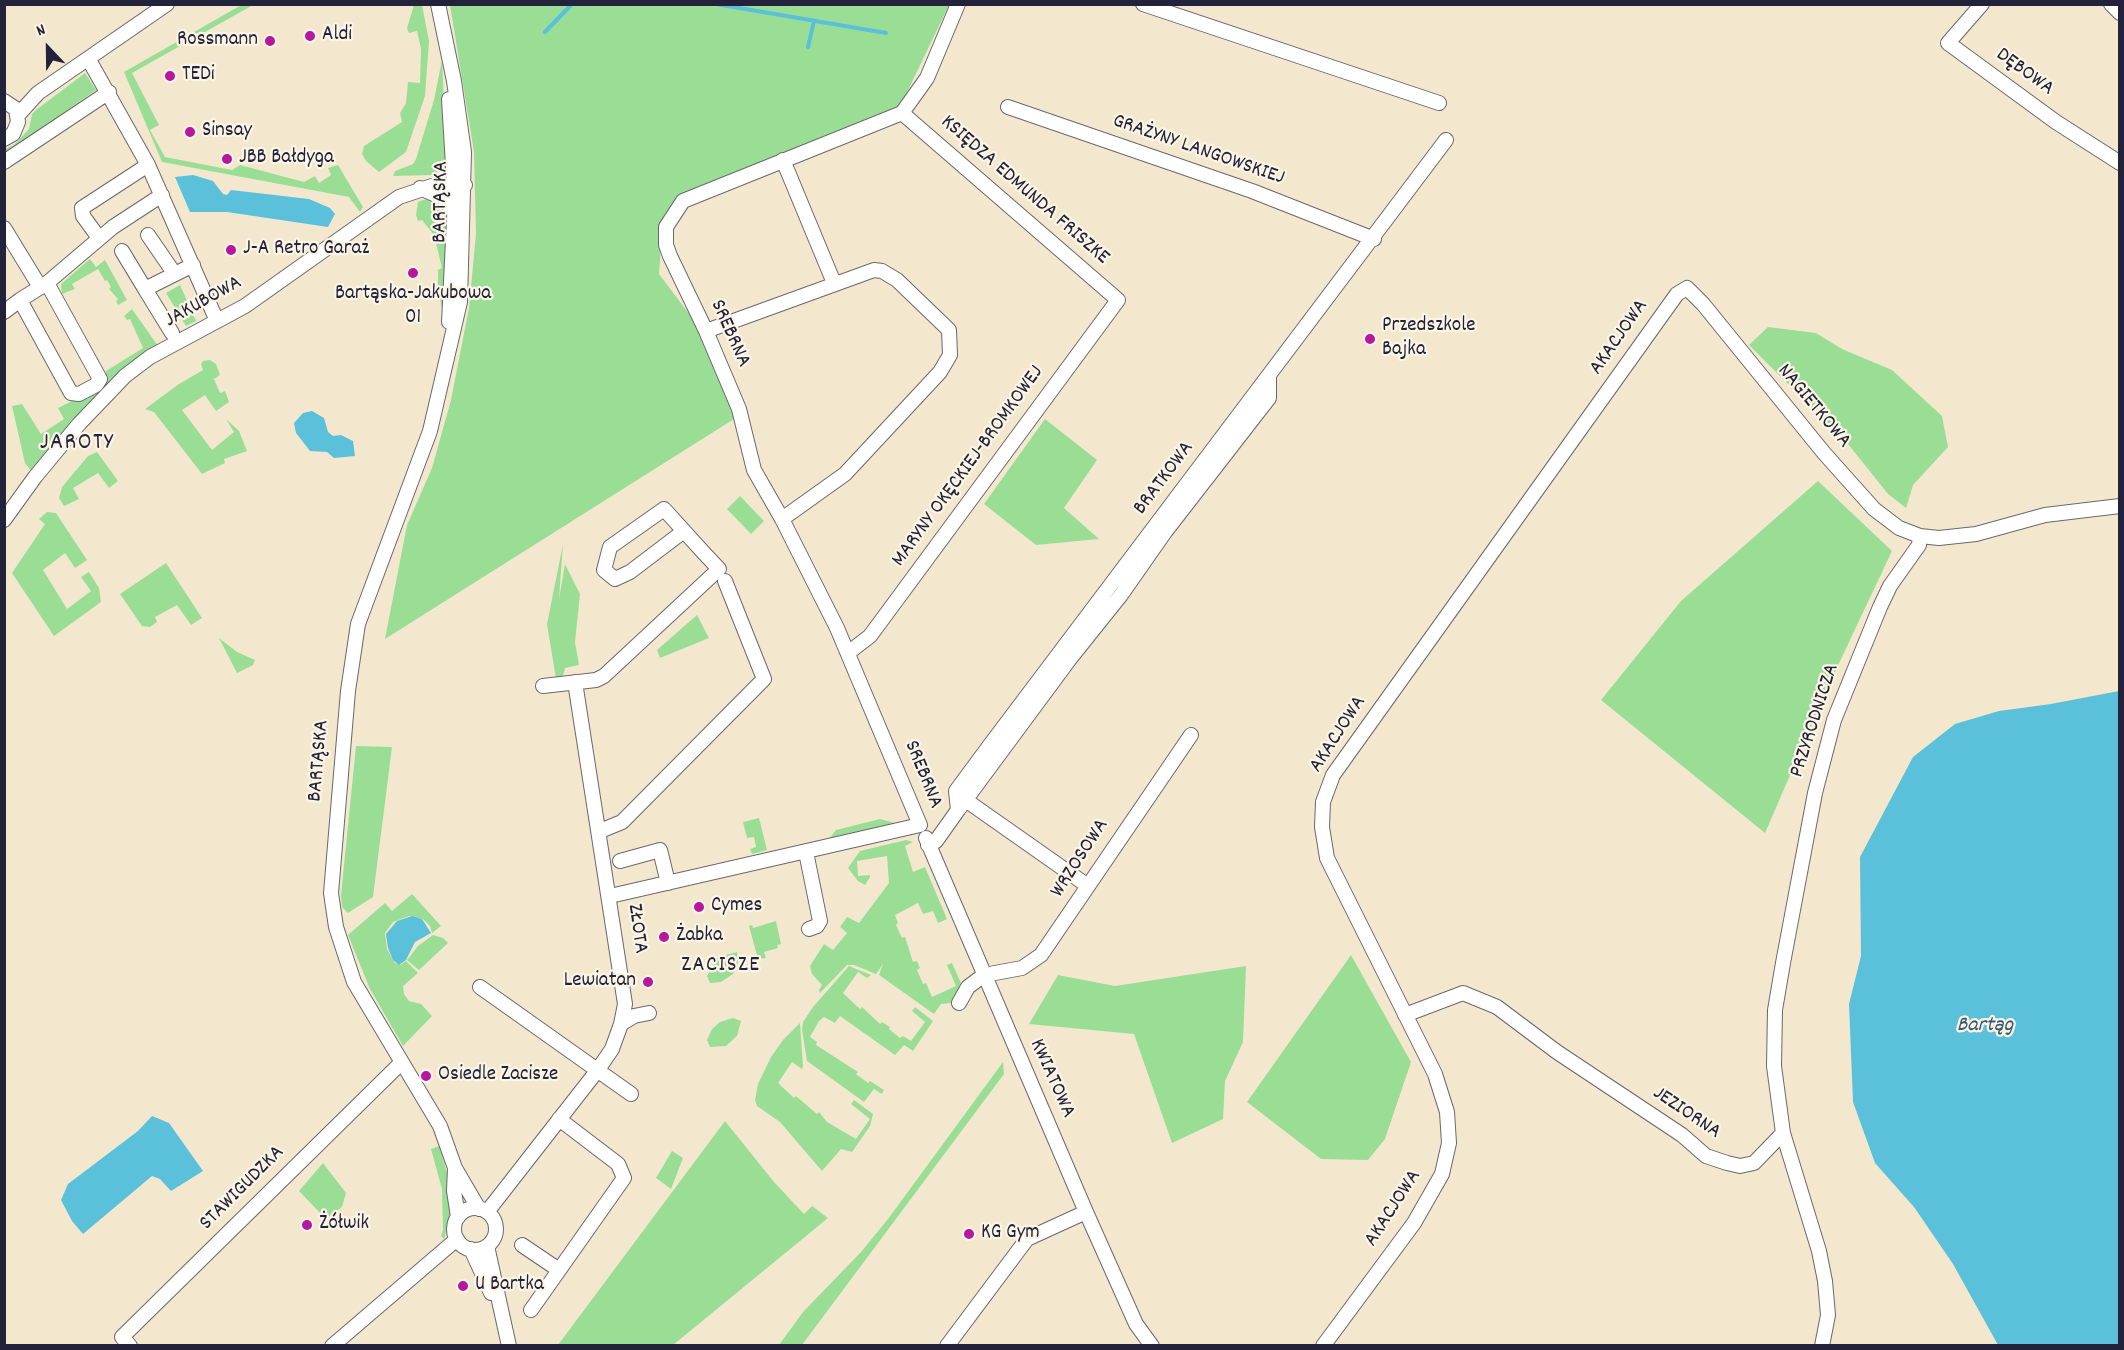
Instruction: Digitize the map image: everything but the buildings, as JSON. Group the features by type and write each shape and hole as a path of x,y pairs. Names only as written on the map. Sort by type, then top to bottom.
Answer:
{"street":[{"path":"4,139 16,129 18,115 38,93 167,4"},
{"name":"BARTĄSKA","path":"438,4 449,60 460,185 460,302 424,450 358,624 348,691 331,893 336,927 354,982 440,1126 455,1168 496,1227 495,1235 488,1246 508,1346"},
{"path":"834,283 783,160 902,113 927,78 958,4"},
{"path":"1143,4 1439,103"},
{"name":"DĘBOWA","path":"1982,4 1948,43 2056,122 2120,163"},
{"path":"2111,4 2120,13"},
{"path":"88,60 109,92 148,165 217,321"},
{"path":"4,162 109,92"},
{"path":"18,115 6,102 38,93"},
{"name":"GRAŻYNY LANGOWSKIEJ","path":"1008,107 1252,190 1374,239"},
{"name":"KSIĘDZA EDMUNDA FRISZKE","path":"902,113 1118,300"},
{"path":"928,844 936,841 1069,660 1121,596 1165,532 1269,398 1269,377 1446,140"},
{"name":"SREBRNA","path":"610,896 920,825 848,652 782,519 754,470 739,409 666,245 669,220 683,201 783,160"},
{"path":"99,238 83,216 82,208 148,165"},
{"name":"BARTĄSKA","path":"450,345 454,211 460,185"},
{"name":"JAKUBOWA","path":"4,520 59,448 124,376 150,357 217,321 399,197 420,188 460,185"},
{"path":"420,188 443,198 454,211"},
{"path":"4,228 43,285 100,379 96,385 79,394 71,393 10,305 43,285 99,238 162,195"},
{"path":"148,235 174,273"},
{"path":"122,251 172,333"},
{"path":"146,289 174,273 193,266"},
{"path":"706,331 874,270 882,271 897,280 949,330 950,355 940,372 845,474 782,519"},
{"name":"NAGIETKOWA","path":"1687,288 1874,509 1899,528 1920,536"},
{"name":"AKACJOWA","path":"1323,1346 1414,1223 1442,1174 1449,1143 1447,1112 1435,1074 1327,858 1322,827 1323,802 1333,775 1677,294 1687,288"},
{"name":"MARYNY OKĘCKIEJ-BROMKOWEJ","path":"848,652 870,636 1118,300"},
{"path":"1920,536 1940,538 1976,534 2044,515 2120,506"},
{"path":"543,686 596,680 604,675 719,569 664,509 610,547 604,570 615,579 630,572 684,531"},
{"name":"PRZYRODNICZA","path":"1783,1133 1774,1066 1775,1010 1815,793 1834,720 1860,656 1890,586 1919,545 1920,536"},
{"path":"600,831 622,822 764,679 725,581"},
{"name":"ZŁOTA","path":"483,1210 597,1071 612,1049 621,1024 624,1004 610,896 575,682"},
{"name":"WRZOSOWA","path":"984,975 1022,968 1041,955 1191,735"},
{"path":"962,806 1088,886"},
{"name":"KWIATOWA","path":"920,825 1086,1212 1136,1324 1152,1346"},
{"path":"620,861 660,850 668,883"},
{"path":"806,852 820,921 817,926 808,929"},
{"path":"959,1003 968,987 984,975"},
{"path":"480,987 631,1094"},
{"name":"JEZIORNA","path":"1405,1015 1463,993 1497,1007 1557,1052 1682,1135 1706,1155 1727,1163 1740,1166 1754,1163 1783,1133"},
{"path":"621,1024 634,1016 649,1013"},
{"name":"STAWIGUDZKA","path":"130,1346 123,1337 401,1063"},
{"path":"531,1310 624,1178 618,1164 559,1119"},
{"path":"1783,1133 1819,1251 1825,1281 1828,1315 1822,1346"},
{"name":"BARTĄSKA","path":"455,1168 457,1239 471,1249 500,1311"},
{"path":"458,1217 467,1210 483,1210"},
{"path":"948,1346 1027,1239 1086,1212"},
{"path":"332,1346 457,1239"},
{"path":"522,1245 559,1270"},
{"path":"471,1249 488,1246"}],"green space":[{"path":"243,4 253,5 132,73 159,125 150,130 165,157 232,170 240,165 304,182 315,176 319,183 331,175 328,168 338,165 363,207 360,212 349,197 162,162 124,72"},
{"path":"414,5 422,5 429,41 425,96 406,152 379,172 366,161 362,154 364,146 402,122 400,113 406,103 408,82 420,83 421,49 417,31 409,33 407,28"},
{"path":"450,5 949,5 899,109 683,201 661,246 659,274 702,331 736,414 734,419 385,639 407,525 432,468 451,400 469,308 476,234 474,152"},
{"path":"442,60 447,166 433,175 393,176 395,171 413,164 416,159 434,100"},
{"path":"85,73 96,90 5,154 5,149 14,145 29,129 32,114"},
{"path":"436,199 448,207 444,317 438,291 438,270 442,268 434,235 422,220 418,221 416,215 418,202"},
{"path":"90,259 96,267 105,260 127,300 118,305 116,301 118,299 109,289 111,287 98,269 72,284 75,289 62,294 61,284"},
{"path":"180,285 196,321 186,326 166,293"},
{"path":"132,309 158,346 170,341 32,472 25,463 12,406 22,404 41,434 64,419 58,408 84,395 105,377 106,371 143,348 130,319 127,320 124,316"},
{"path":"1768,327 1816,333 1842,349 1892,370 1942,416 1948,447 1913,485 1906,508 1888,494 1848,444 1749,345"},
{"path":"210,360 216,364 220,375 214,379 220,393 225,391 229,402 216,411 205,395 182,410 212,450 234,432 226,419 239,431 247,451 224,459 225,463 202,474 154,412 145,409 203,370 201,364 203,361"},
{"path":"1045,419 1097,460 1064,508 1099,539 1036,545 984,504"},
{"path":"97,452 118,481 109,488 98,473 73,488 79,499 64,506 59,498 62,487 88,456"},
{"path":"1818,481 1892,551 1833,676 1765,833 1601,700 1681,601"},
{"path":"740,496 764,521 751,534 727,509"},
{"path":"47,512 56,513 87,560 75,568 65,553 43,570 67,609 91,591 81,577 89,572 99,588 101,602 54,636 12,573 45,524 39,519"},
{"path":"563,544 559,599 565,564 580,594 575,642 579,665 565,668 563,676 556,679 547,624"},
{"path":"166,563 202,618 191,625 177,605 155,617 157,622 150,627 142,626 120,594"},
{"path":"697,615 709,638 660,658 657,650"},
{"path":"219,638 237,652 255,660 253,665 237,673"},
{"path":"356,746 392,747 373,897 348,913 342,907 341,895"},
{"path":"759,818 767,850 752,854 750,849 756,847 754,837 747,838 743,822"},
{"path":"880,819 899,824 829,839 836,830"},
{"path":"906,840 913,842 905,846 913,872 925,867 947,919 938,923 933,911 923,914 918,903 895,915 898,923 896,925 902,938 905,937 913,962 917,961 920,968 917,970 932,997 956,986 947,965 952,963 961,983 951,1003 941,1004 934,1014 879,975 883,964 876,974 854,965 847,965 820,993 822,985 812,974 810,966 824,944 833,950 847,933 840,927 847,917 859,923 889,883 887,856 857,861 858,876 870,875 865,885 858,881 848,868 860,851"},
{"path":"412,894 441,926 432,933 430,926 423,919 409,916 393,922 385,933 387,949 395,963 400,965 406,961 418,973 403,986 404,994 409,1001 421,1004 432,1016 403,1046 370,989 348,935 385,903 392,911"},
{"path":"776,921 781,944 777,945 778,948 764,952 766,958 758,959 749,926 752,925 753,928"},
{"path":"433,935 443,938 448,943 419,970 407,960 418,946"},
{"path":"737,952 738,964 733,974 721,982 710,983 707,976 718,957"},
{"path":"1351,955 1411,1062 1385,1139 1368,1160 1321,1159 1247,1102"},
{"path":"849,966 871,975 867,978 858,972 843,993 880,1024 882,1022 890,1027 889,1029 900,1038 903,1036 911,1041 925,1022 912,1011 915,1007 933,1021 913,1051 904,1045 895,1055 840,1016 835,1023 824,1017 819,1021 810,1037 817,1042 816,1045 858,1072 856,1074 868,1083 870,1081 884,1090 882,1094 874,1089 864,1102 807,1061 802,1030 803,1022 813,1007"},
{"path":"1246,966 1243,1042 1225,1081 1223,1119 1172,1143 1134,1034 1029,1024 1058,975 1115,986"},
{"path":"733,1018 741,1021 737,1036 726,1046 710,1047 707,1040 712,1029 720,1022"},
{"path":"800,1023 802,1069 792,1062 778,1083 794,1098 796,1096 817,1114 819,1112 827,1122 856,1139 870,1119 851,1104 854,1100 873,1114 870,1126 852,1152 841,1149 822,1171 780,1122 757,1106 755,1100 758,1084 771,1057 783,1040"},
{"path":"1003,1062 1004,1074 802,1345 779,1345 803,1312 861,1252 888,1219"},
{"path":"725,1121 774,1182 804,1214 812,1206 828,1218 673,1345 558,1345"},
{"path":"439,1146 447,1173 452,1216 444,1239 441,1236 443,1230 442,1189 431,1149"},
{"path":"672,1151 683,1158 671,1189 656,1178"},
{"path":"323,1163 346,1193 342,1207 326,1219 299,1191"}],"water":[{"path":"193,175 213,181 223,194 227,195 231,190 309,199 330,208 335,214 328,227 227,212 190,212 175,177"},
{"path":"312,411 324,418 328,432 333,436 341,435 353,441 355,456 334,458 327,452 310,451 296,433 294,423 303,413"},
{"name":"Bartąg","path":"2119,691 2119,1345 1998,1345 1953,1264 1914,1207 1875,1163 1853,1102 1849,1004 1861,956 1860,857 1913,757 1955,724 1999,711"},
{"path":"412,916 422,919 431,933 415,942 406,960 399,965 393,960 386,934 397,921"},
{"path":"152,1116 169,1123 203,1171 171,1191 160,1179 152,1176 83,1234 72,1221 61,1200 68,1184 138,1131"}],"waterway":[{"path":"545,32 572,4"},
{"path":"716,4 886,33"},
{"path":"808,47 814,21"}],"place":[{"name":"Aldi","path":"310,36"},
{"name":"Rossmann","path":"270,41"},
{"name":"TEDi","path":"170,76"},
{"name":"Sinsay","path":"190,132"},
{"name":"JBB Bałdyga","path":"227,159"},
{"name":"J-A Retro Garaż","path":"231,250"},
{"name":"Bartąska-Jakubowa 01","path":"413,273"},
{"name":"Przedszkole Bajka","path":"1370,339"},
{"name":"Cymes","path":"699,907"},
{"name":"Żabka","path":"664,937"},
{"name":"Lewiatan","path":"648,982"},
{"name":"Osiedle Zacisze","path":"426,1076"},
{"name":"Żółwik","path":"307,1225"},
{"name":"KG Gym","path":"969,1234"},
{"name":"U Bartka","path":"463,1286"}],"district":[{"name":"JAROTY","path":"77,445"},
{"name":"ZACISZE","path":"721,967"}]}
